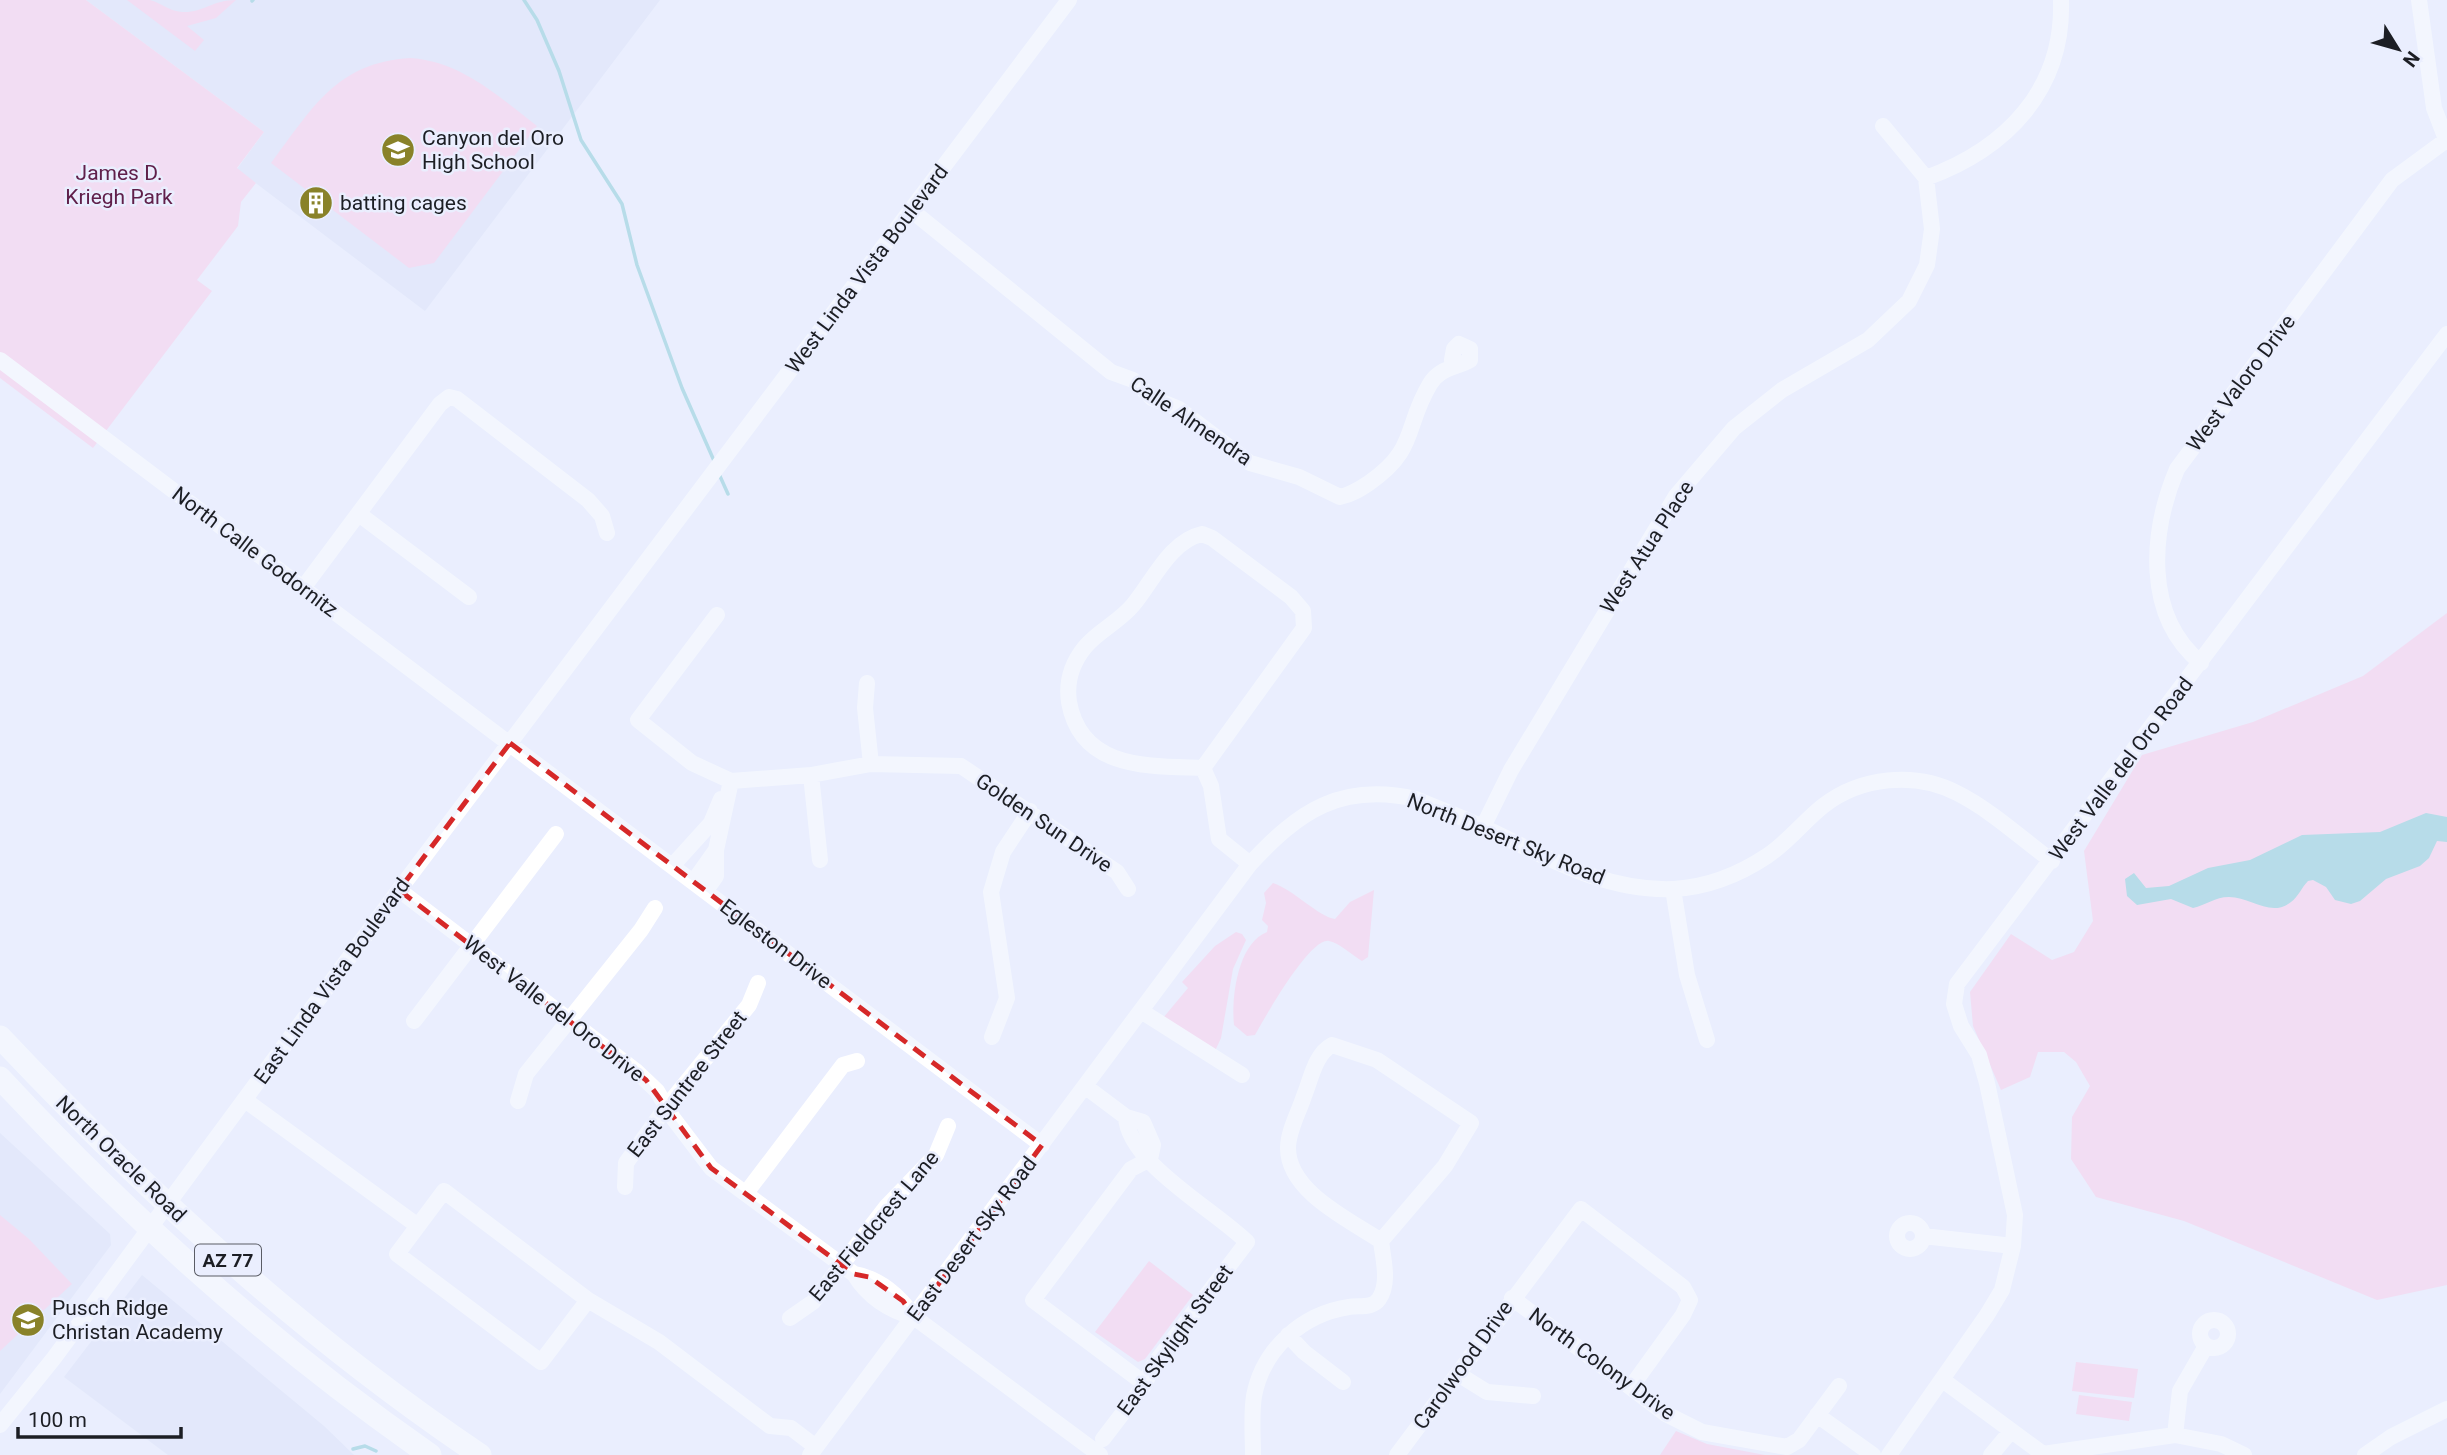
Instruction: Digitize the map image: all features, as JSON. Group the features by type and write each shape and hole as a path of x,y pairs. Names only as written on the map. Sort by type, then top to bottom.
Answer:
{"highway":[{"name":"North Oracle Road","path":"0,1037 71,1113 166,1205 307,1328 480,1455"},
{"name":"North Oracle Road","path":"0,1078 80,1164 149,1228 284,1344 430,1455"},
{"path":"398,1433 409,1427 417,1427 459,1455"}],"street":[{"name":"West Linda Vista Boulevard","path":"665,538 1069,0"},
{"path":"1883,126 1926,178 1984,151 2013,126 2040,92 2057,52 2061,0"},
{"path":"2419,0 2434,108 2446,142"},
{"name":"West Valoro Drive","path":"2201,663 2183,648 2164,605 2156,571 2156,536 2163,504 2177,469 2392,180 2446,142"},
{"name":"West Atua Place","path":"1483,827 1511,770 1676,496 1734,428 1782,390 1868,340 1909,301 1927,265 1932,229 1926,178"},
{"name":"Calle Almendra","path":"911,210 1111,372 1133,380 1152,398 1179,409 1250,463 1299,477 1340,497 1358,490 1398,457 1407,445 1430,383 1454,364"},
{"name":"West Valle del Oro Road","path":"1889,1455 1944,1381 2002,1290 2013,1246 2015,1215 1987,1083 1979,1055 1961,1026 1954,1004 1957,985 2447,334"},
{"name":"North Calle Godornitz","path":"0,360 510,743"},
{"path":"303,588 440,404 449,397 457,398 588,499 602,516 607,533"},
{"path":"359,514 469,597"},
{"path":"1202,534 1212,538 1292,597 1303,611 1304,628 1203,768 1161,768 1122,762 1086,741 1072,718 1067,691 1071,670 1085,647 1132,607 1178,545 1202,534"},
{"name":"East Linda Vista Boulevard","path":"0,1425 54,1359 399,890 665,538"},
{"name":"Golden Sun Drive","path":"717,615 638,720 692,764 731,781 811,775 871,764 961,766 1117,872 1128,889"},
{"path":"867,683 865,708 871,764"},
{"name":"Egleston Drive","path":"510,743 1042,1145"},
{"path":"1203,768 1211,786 1219,839 1250,864"},
{"path":"811,775 820,860"},
{"name":"North Desert Sky Road","path":"1138,1016 1250,864 1277,834 1302,814 1359,796 1385,792 1416,799 1603,881 1648,889 1674,889 1709,883 1737,873 1784,844 1832,800 1860,786 1900,779 1933,783 1957,793 2052,861"},
{"path":"673,865 711,823 731,781"},
{"path":"700,886 716,850 731,781"},
{"path":"992,1038 1007,998 991,892 1003,852 1030,811"},
{"path":"414,1021 556,834"},
{"path":"693,844 716,850"},
{"path":"1674,889 1680,944 1707,1040"},
{"name":"West Valle del Oro Drive","path":"399,890 646,1080 667,1106 704,1162 848,1269 862,1288 895,1313 914,1317 1101,1447"},
{"path":"518,1101 526,1074 641,930 655,908"},
{"name":"East Suntree Street","path":"625,1187 626,1163 667,1106 749,1005 758,984"},
{"path":"1138,1016 1242,1075"},
{"name":"East Desert Sky Road","path":"813,1451 1138,1016"},
{"path":"1254,1455 1254,1399 1258,1379 1276,1348 1288,1335 1322,1314 1348,1307 1371,1305 1379,1299 1385,1278 1381,1241 1445,1166 1471,1123 1377,1060 1332,1045 1319,1056 1290,1136 1290,1161 1303,1184 1381,1241"},
{"path":"746,1193 843,1065 857,1061"},
{"path":"1086,1087 1126,1117 1143,1122 1153,1145 1150,1159 1131,1168 1033,1300 1145,1384"},
{"path":"245,1100 418,1226"},
{"name":"East Fieldcrest Lane","path":"790,1318 813,1302 848,1269 886,1207 936,1155 948,1126"},
{"name":"East Skylight Street","path":"1101,1447 1145,1384 1152,1367 1247,1242 1173,1183 1150,1159"},
{"path":"588,1300 541,1362 397,1254 444,1191 588,1300 659,1342 770,1426 791,1428 813,1451"},
{"name":"Carolwood Drive","path":"1400,1454 1512,1298 1581,1209 1683,1287 1692,1300 1631,1387"},
{"path":"1923,1236 2013,1246"},
{"name":"North Colony Drive","path":"1512,1298 1666,1415 1702,1432 1791,1448 1839,1386"},
{"path":"1288,1335 1304,1352 1343,1382"},
{"path":"2175,1435 2180,1391 2206,1346"},
{"path":"1458,1374 1487,1392 1532,1396"},
{"path":"1944,1381 2043,1454 2175,1435 2221,1444 2244,1455"},
{"path":"2365,1455 2401,1431 2447,1409"},
{"path":"1817,1415 1873,1455"},
{"path":"1991,1455 2011,1431"}],"highlighted area":[{"path":"510,743 1042,1145 914,1317 903,1301 869,1277 854,1274 711,1168 646,1080 399,890"}],"shaded area":[{"name":"Canyon del Oro High School","path":"86,0 660,0 425,311 237,169 264,132"},
{"name":"Pusch Ridge Christan Academy","path":"0,1133 110,1234 111,1245 0,1394"},
{"path":"142,1275 324,1426 354,1455 168,1455 64,1377"}],"green space":[{"name":"James D. Kriegh Park","path":"0,0 86,0 264,132 237,168 256,183 241,202 238,226 197,280 212,291 93,448 0,378"},
{"path":"127,0 150,0 173,10 189,12 236,0 216,18 187,26 204,40 195,51"},
{"path":"411,58 447,66 463,73 537,126 434,263 409,268 271,163 314,107 345,79 363,68 385,61"},
{"path":"2447,613 2447,1285 2377,1300 2184,1221 2096,1197 2071,1159 2072,1117 2090,1086 2076,1062 2064,1052 2038,1052 2030,1077 2001,1090 1973,1026 1970,992 2011,934 2052,960 2074,952 2093,921 2084,851 2142,755 2253,722 2363,676"},
{"path":"1273,883 1322,914 1335,919 1350,902 1374,890 1368,957 1362,961 1333,942 1321,943 1288,981 1255,1035 1247,1036 1234,1025 1235,986 1249,947 1267,932 1268,926 1262,920 1266,903 1264,893"},
{"path":"1236,932 1242,934 1246,940 1233,969 1221,1038 1215,1051 1163,1018 1188,988 1182,982 1215,946"},
{"path":"0,1215 29,1239 72,1284 0,1351"},
{"path":"1149,1261 1193,1295 1145,1359 1138,1362 1095,1332"},
{"path":"2076,1362 2138,1369 2134,1398 2072,1391"},
{"path":"2079,1395 2132,1402 2129,1421 2076,1414"},
{"path":"1676,1431 1707,1444 1765,1455 1660,1455"}],"water":[{"path":"2426,813 2447,817 2447,842 2437,841 2429,858 2420,866 2386,879 2360,901 2351,904 2335,900 2326,887 2313,880 2308,881 2291,902 2276,908 2229,897 2193,908 2171,899 2137,905 2127,896 2125,879 2134,873 2146,888 2169,886 2208,868 2250,860 2302,835 2380,832"}],"waterway":[{"path":"524,0 537,20 559,71 581,140 622,204 637,265 682,388 715,463"},
{"path":"719,474 728,494"},
{"path":"353,1449 365,1446 376,1451"}],"place":[{"name":"Canyon del Oro High School","path":"398,150"},
{"name":"batting cages","path":"316,203"},
{"name":"Pusch Ridge Christan Academy","path":"28,1320"}]}
